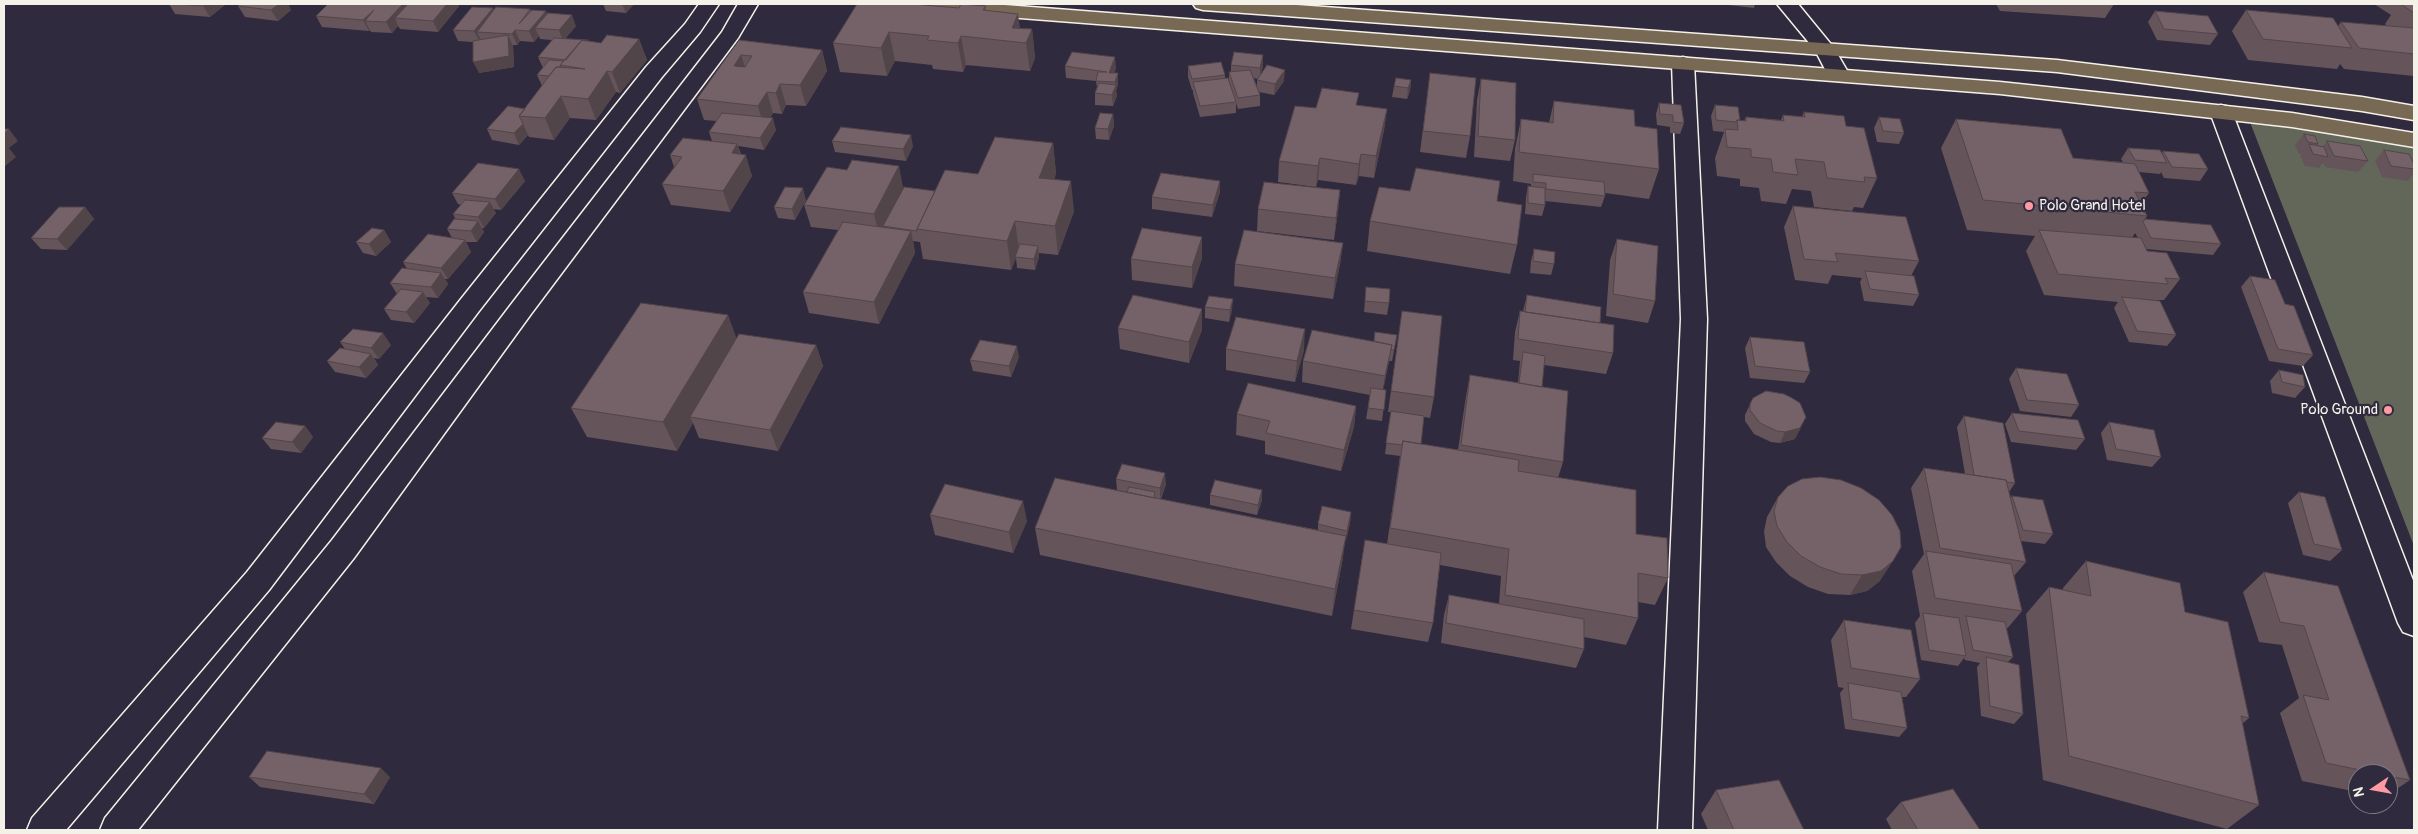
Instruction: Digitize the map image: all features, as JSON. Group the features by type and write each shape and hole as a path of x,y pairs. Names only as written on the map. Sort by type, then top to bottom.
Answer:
{"main road":[{"path":"917,4 2000,88 2221,112 2414,140"},
{"path":"1203,4 2057,66 2362,104 2414,113"}],"street":[{"path":"44,830 258,581 470,305 648,79 692,28 709,4"},
{"path":"117,830 342,549 516,316 731,34 748,4"},
{"path":"1787,4 1824,48 1838,74"},
{"path":"1675,830 1694,319 1683,63"},
{"path":"2221,112 2414,623"}],"shaded area":[{"name":"Polo Ground","path":"2248,117 2414,141 2414,546 2309,274"}],"building":[{"path":"177,4 206,4 203,6"},
{"path":"241,4 279,4 271,10 238,6"},
{"path":"328,4 403,4 386,22 365,21 374,10 363,20 316,16"},
{"path":"408,4 447,4 433,21 395,18"},
{"path":"857,4 912,4 959,8 961,4 986,6 983,10 1018,14 1012,28 1032,29 1026,43 961,36 958,43 927,40 929,36 889,32 881,48 833,43"},
{"path":"2401,4 2414,4 2414,13"},
{"path":"472,7 493,8 474,31 453,30"},
{"path":"496,7 530,9 519,24 532,10 546,11 529,31 515,30 512,34 477,32"},
{"path":"2246,10 2333,18 2352,48 2263,39"},
{"path":"2155,11 2208,16 2218,34 2164,29"},
{"path":"548,13 572,15 559,30 535,28"},
{"path":"2341,22 2414,28 2414,54 2359,48"},
{"path":"508,35 509,56 473,62 473,41"},
{"path":"607,35 639,39 612,72 607,71 588,99 561,96 545,118 519,116 556,67 585,69 560,65 582,40 601,43"},
{"path":"554,38 588,40 582,40 566,60 538,57"},
{"path":"739,40 822,50 800,85 780,84 776,93 767,92 758,106 697,99","holes":["741,55 752,56 745,67 734,66"]},
{"path":"1072,52 1115,57 1109,73 1118,73 1115,82 1096,81 1098,72 1107,72 1065,66"},
{"path":"1234,52 1263,55 1260,68 1231,65"},
{"path":"549,60 564,61 560,65 561,67 556,67 549,76 537,75"},
{"path":"1221,62 1225,75 1192,79 1188,66"},
{"path":"1267,65 1285,70 1275,84 1257,80"},
{"path":"1250,70 1260,95 1238,98 1229,72"},
{"path":"1430,73 1476,78 1470,136 1423,131"},
{"path":"1228,78 1236,102 1200,106 1193,82"},
{"path":"1396,78 1411,80 1408,88 1394,86"},
{"path":"1481,79 1516,83 1515,140 1478,136"},
{"path":"1099,83 1116,85 1112,95 1095,93"},
{"path":"1322,88 1359,93 1356,105 1387,109 1376,156 1361,154 1359,164 1320,158 1318,166 1279,161 1295,106 1316,108"},
{"path":"1554,101 1634,110 1635,126 1657,129 1659,169 1519,152 1521,119 1553,123"},
{"path":"1659,103 1681,105 1684,123 1673,122 1673,115 1660,114"},
{"path":"1715,105 1738,107 1740,120 1736,122 1716,120"},
{"path":"508,106 525,109 519,116 523,124 514,133 487,129"},
{"path":"1804,112 1844,116 1846,126 1864,128 1877,178 1864,177 1865,182 1827,178 1824,162 1795,159 1798,175 1773,172 1771,159 1751,157 1751,149 1727,147 1725,129 1738,130 1737,120 1746,121 1746,117 1784,121 1783,115 1805,117"},
{"path":"722,113 773,118 760,138 709,132"},
{"path":"1100,113 1113,114 1108,129 1095,128"},
{"path":"1879,117 1900,119 1904,133 1883,131"},
{"path":"1956,119 2061,129 2073,158 2135,164 2149,193 2135,192 2147,216 1983,200"},
{"path":"841,127 911,135 903,149 832,141"},
{"path":"2304,134 2315,136 2318,144 2308,142"},
{"path":"995,137 1053,143 1039,178 1071,181 1055,226 1015,221 1007,241 917,229 945,170 978,174"},
{"path":"683,138 737,144 732,153 746,155 723,191 662,184 682,157 670,155"},
{"path":"2327,141 2360,146 2368,161 2334,156"},
{"path":"2309,144 2324,147 2328,157 2313,154"},
{"path":"2128,148 2160,150 2167,163 2135,160"},
{"path":"2384,150 2409,154 2414,164 2414,169 2391,166"},
{"path":"2163,151 2199,154 2208,169 2172,167"},
{"path":"852,160 899,166 874,214 804,205 827,167 847,170"},
{"path":"478,163 519,169 495,199 452,193"},
{"path":"1416,168 1500,181 1497,201 1522,205 1517,245 1370,221 1379,187 1410,191"},
{"path":"1161,173 1220,181 1213,205 1152,197"},
{"path":"1533,174 1604,182 1605,196 1546,189 1546,183 1533,182"},
{"path":"1264,182 1340,190 1336,218 1258,209"},
{"path":"1528,186 1545,188 1545,205 1528,203"},
{"path":"785,187 803,188 792,209 774,207"},
{"path":"904,187 935,191 917,231 883,226"},
{"path":"465,200 490,202 478,217 453,214"},
{"path":"1793,206 1906,217 1919,261 1835,253 1838,262 1804,259"},
{"path":"59,207 85,207 57,239 31,238"},
{"path":"454,219 478,221 471,231 447,229"},
{"path":"2145,219 2211,225 2221,244 2151,238 2143,222"},
{"path":"843,222 911,231 874,302 803,292"},
{"path":"372,228 384,230 369,244 356,242"},
{"path":"1142,228 1202,237 1192,267 1131,259"},
{"path":"1244,230 1343,243 1335,278 1235,264"},
{"path":"2039,230 2141,238 2147,251 2167,253 2180,279 2165,278 2168,284 2058,274"},
{"path":"428,234 465,240 441,268 403,262"},
{"path":"1617,239 1658,246 1655,301 1613,294"},
{"path":"1020,244 1038,246 1034,259 1015,257"},
{"path":"1534,249 1555,252 1554,264 1533,261"},
{"path":"402,268 441,273 431,287 390,283"},
{"path":"1865,271 1914,276 1919,295 1870,289"},
{"path":"2250,276 2275,280 2285,304 2294,306 2313,355 2278,349"},
{"path":"1366,287 1390,289 1389,303 1365,301"},
{"path":"401,289 423,292 406,312 384,309"},
{"path":"1133,295 1202,309 1189,342 1118,328"},
{"path":"1527,295 1601,307 1600,323 1525,312"},
{"path":"1209,296 1233,299 1230,310 1205,307"},
{"path":"2122,297 2160,301 2176,335 2137,331"},
{"path":"641,303 728,315 663,422 571,408"},
{"path":"1402,311 1442,316 1434,397 1391,391"},
{"path":"1520,311 1614,325 1613,353 1518,339"},
{"path":"1236,317 1305,329 1297,361 1226,349"},
{"path":"353,329 383,333 371,348 340,342"},
{"path":"1312,330 1392,345 1385,376 1303,361"},
{"path":"1375,332 1397,335 1394,350 1391,350 1392,345 1374,341"},
{"path":"739,334 816,345 770,430 690,417"},
{"path":"1750,337 1804,342 1810,372 1755,366"},
{"path":"980,340 1017,346 1009,366 970,360"},
{"path":"340,348 371,354 359,367 327,361"},
{"path":"1523,352 1545,356 1542,387 1519,383"},
{"path":"2016,368 2067,374 2079,405 2027,400"},
{"path":"2279,370 2303,375 2305,387 2282,382"},
{"path":"1470,375 1568,391 1563,462 1461,445"},
{"path":"1248,383 1356,406 1344,450 1266,433 1270,421 1237,414"},
{"path":"1371,388 1386,390 1384,410 1368,408"},
{"path":"1766,391 1784,394 1800,403 1806,417 1800,428 1785,432 1777,431 1760,423 1750,410 1750,404 1753,398"},
{"path":"1391,411 1424,416 1421,444 1403,441 1402,445 1386,443"},
{"path":"2012,413 2078,420 2085,439 2019,431"},
{"path":"1964,416 2003,423 2015,483 1974,475"},
{"path":"276,422 305,426 292,442 262,438"},
{"path":"2109,422 2154,430 2161,457 2116,449"},
{"path":"1403,441 1519,460 1518,471 1636,490 1636,534 1667,538 1668,578 1638,573 1638,618 1505,595 1509,549 1390,528"},
{"path":"1122,464 1165,473 1160,488 1116,479"},
{"path":"1924,468 2006,480 2026,562 1940,548"},
{"path":"1820,477 1841,480 1861,488 1879,500 1892,515 1900,531 1901,547 1893,561 1881,571 1862,575 1841,574 1820,567 1801,556 1787,542 1777,526 1774,511 1778,497 1788,486 1802,479"},
{"path":"1055,478 1346,536 1335,589 1035,528"},
{"path":"1215,480 1262,490 1258,505 1210,495"},
{"path":"945,484 1023,501 1009,532 930,515"},
{"path":"1129,487 1155,492 1154,498 1127,492"},
{"path":"2299,492 2325,497 2342,550 2314,544"},
{"path":"2012,496 2043,500 2053,534 2023,530"},
{"path":"1322,506 1351,512 1347,531 1318,524"},
{"path":"1365,540 1441,553 1433,623 1354,610"},
{"path":"1926,551 2011,564 2022,611 1935,598"},
{"path":"2086,561 2180,583 2185,612 2228,622 2249,718 2241,716 2259,805 2069,756 2049,587 2091,596"},
{"path":"2264,572 2338,586 2410,780 2398,778 2398,764 2348,764 2348,767 2326,763 2303,695 2329,700 2304,626 2280,622"},
{"path":"1449,595 1584,619 1584,649 1446,623"},
{"path":"1923,613 1959,618 1966,656 1929,650"},
{"path":"1966,616 2005,622 2013,657 1973,650"},
{"path":"1844,620 1911,630 1920,679 1851,668"},
{"path":"1986,657 2019,665 2023,714 1990,706"},
{"path":"1848,683 1901,692 1907,728 1852,719"},
{"path":"267,751 381,768 364,794 249,777"},
{"path":"1779,780 1804,830 1734,830 1716,790"},
{"path":"1953,789 1980,830 1918,830 1901,802"}],"place":[{"name":"Polo Grand Hotel","path":"2029,206"},
{"name":"Polo Ground","path":"2388,410"}]}
